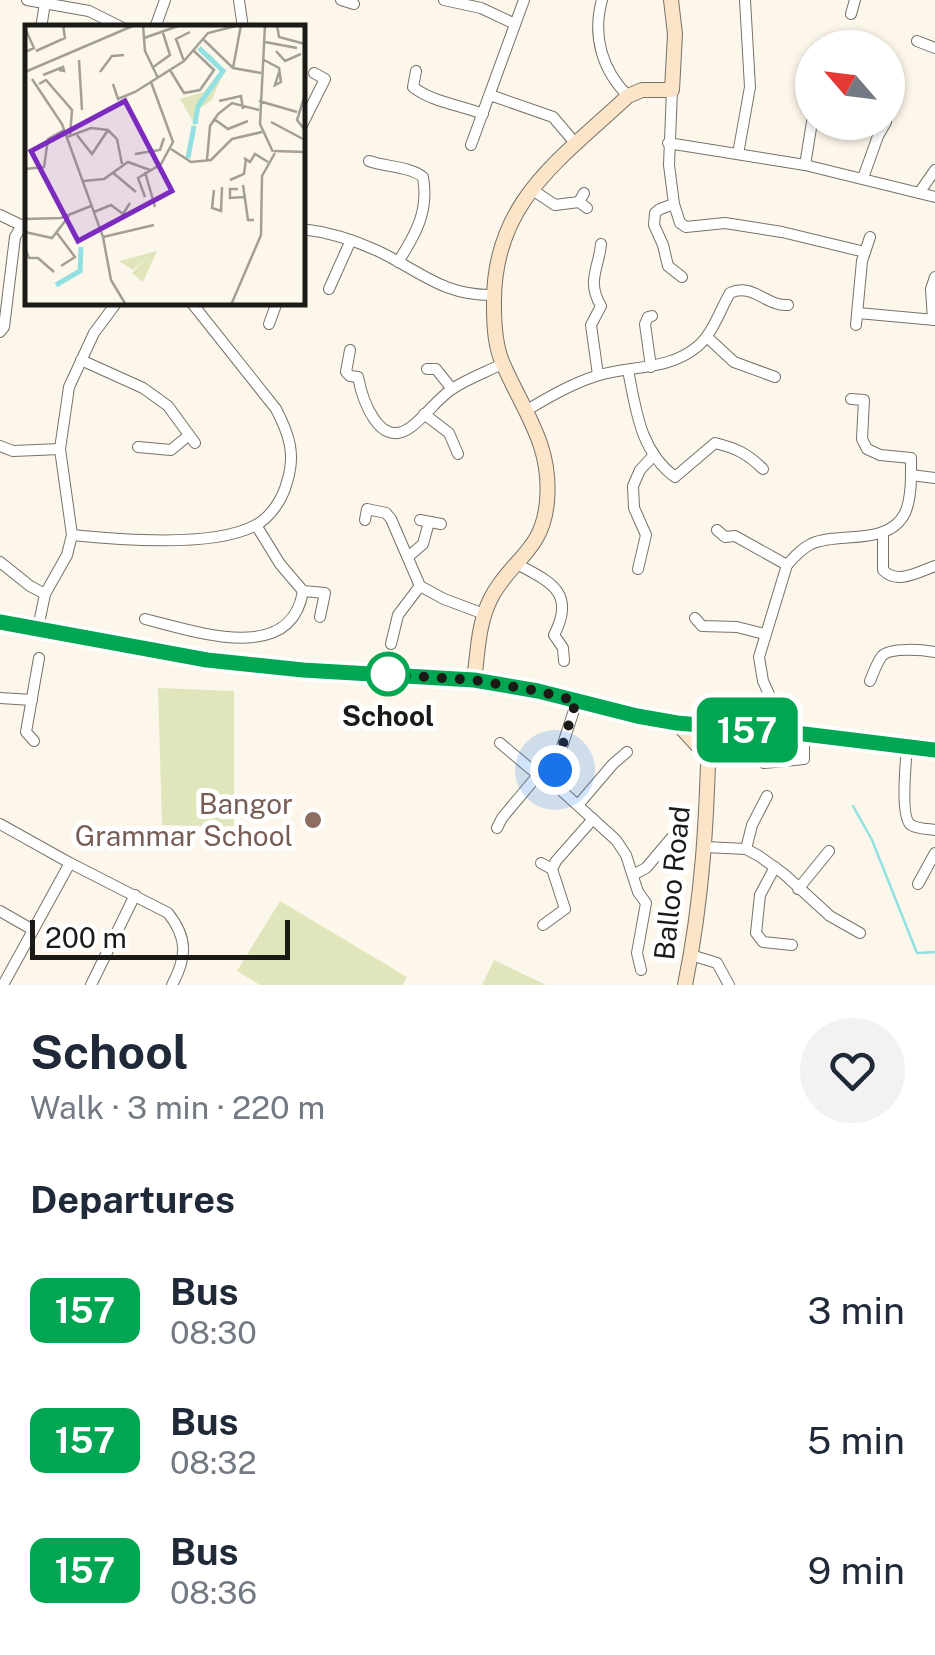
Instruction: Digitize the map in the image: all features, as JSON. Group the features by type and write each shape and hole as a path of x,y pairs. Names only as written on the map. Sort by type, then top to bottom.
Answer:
{"street":[{"path":"156,25 165,0"},
{"path":"239,0 243,25"},
{"path":"340,0 354,4"},
{"path":"444,0 481,8 515,24"},
{"path":"471,145 524,0"},
{"path":"602,0 597,32 608,72 628,96"},
{"path":"671,0 675,34 668,143 674,204 680,223 686,227 725,223 865,252"},
{"path":"738,154 750,87 745,0"},
{"path":"851,14 855,0"},
{"path":"35,1 91,6 108,24"},
{"path":"926,45 932,32"},
{"path":"416,71 413,87 419,92 483,114"},
{"path":"305,119 325,79 314,73"},
{"path":"474,680 484,614 492,596 532,549 547,506 546,461 502,364 496,339 494,295 506,234 512,217 531,189 628,96 642,90 672,90"},
{"path":"490,96 553,117 576,144"},
{"path":"805,165 809,140"},
{"path":"862,178 876,140"},
{"path":"668,143 805,165 935,197"},
{"path":"369,162 414,171 423,177 424,214 398,262"},
{"path":"920,193 935,170"},
{"path":"531,189 555,205 583,201"},
{"path":"674,204 660,209 653,219 668,266 682,277"},
{"path":"0,215 25,226 15,237 4,328 0,332"},
{"path":"305,230 351,240 445,288 494,295"},
{"path":"870,237 857,319 934,320 931,288 935,277"},
{"path":"329,289 351,240"},
{"path":"598,375 591,325 600,306 593,293 594,267 601,244"},
{"path":"526,410 577,382 678,359 707,337 730,294 741,288 781,306 788,304"},
{"path":"38,628 45,594 67,556 72,536 60,449 70,387 94,333 114,305"},
{"path":"72,536 176,540 217,536 256,525 272,511 284,492 292,458 286,428 276,408 194,305"},
{"path":"274,321 276,305"},
{"path":"708,306 719,312"},
{"path":"651,366 645,324 652,316"},
{"path":"707,337 734,362 775,377"},
{"path":"350,350 346,372 358,377 371,416 391,432 402,432 452,389 502,364"},
{"path":"80,360 143,388 168,406 192,439 172,450 152,442 138,447"},
{"path":"427,369 436,369 452,389"},
{"path":"628,370 642,433 653,456 675,477 715,443 736,448 763,470"},
{"path":"770,732 772,701 759,657 787,565 812,544 883,532 905,512 911,458 880,455 867,449 862,438 864,400 851,399"},
{"path":"424,414 449,433 458,454"},
{"path":"0,446 13,451 60,449"},
{"path":"638,569 646,535 634,508 633,486 640,470 653,456"},
{"path":"910,475 935,478"},
{"path":"364,520 367,509 386,514 420,586 484,614"},
{"path":"408,557 423,544 430,522"},
{"path":"145,619 204,633 266,636 284,629 296,614 303,591 280,564 256,525"},
{"path":"717,530 787,565"},
{"path":"883,532 883,570 888,576 900,578 935,566 932,553"},
{"path":"0,562 45,594"},
{"path":"517,564 556,587 563,619 554,636 564,661"},
{"path":"391,644 398,615 420,586"},
{"path":"303,591 325,593 320,617"},
{"path":"695,618 702,626 737,627 764,634"},
{"path":"0,622 207,660 474,680 677,723 935,750"},
{"path":"870,680 882,656 892,651 935,652"},
{"path":"34,740 26,732 39,658"},
{"path":"0,698 32,700"},
{"path":"718,700 746,710 772,701"},
{"path":"576,701 556,764 562,792 616,840 638,892 646,903 658,908"},
{"path":"677,723 708,758 747,730"},
{"name":"Balloo Road","path":"685,985 698,917 705,847 709,727"},
{"path":"764,763 804,759 804,734"},
{"path":"500,743 538,776 556,776"},
{"path":"907,746 907,820 912,826 935,830"},
{"path":"578,805 627,752"},
{"path":"497,828 538,776"},
{"path":"746,848 752,825 768,796"},
{"path":"543,925 565,909 547,866 593,819"},
{"path":"0,824 168,912 184,942 182,966 172,985"},
{"path":"633,876 646,868 679,830"},
{"path":"705,847 746,848 776,867 830,916 860,933"},
{"path":"798,889 829,851"},
{"path":"918,884 935,853"},
{"path":"2,985 70,863"},
{"path":"776,867 760,895 756,933 763,942 792,945"},
{"path":"92,985 135,896"},
{"path":"641,970 637,952 646,903"},
{"path":"0,911 33,930"},
{"path":"691,955 717,963 728,985"}],"green space":[{"path":"158,688 234,691 234,827 162,825"},
{"path":"280,901 407,977 402,985 260,985 237,971"},
{"path":"494,960 546,985 482,985"}],"waterway":[{"path":"853,806 872,840 917,953 935,952"}],"bus line":[{"name":"157","path":"0,622 207,660 303,670 450,677 538,691 677,723 935,750"}],"place":[{"name":"School","path":"388,674"},
{"name":"Bangor Grammar School","path":"313,820"}],"route":[{"path":"388,674 379,674 474,680 576,701 555,770"}]}
